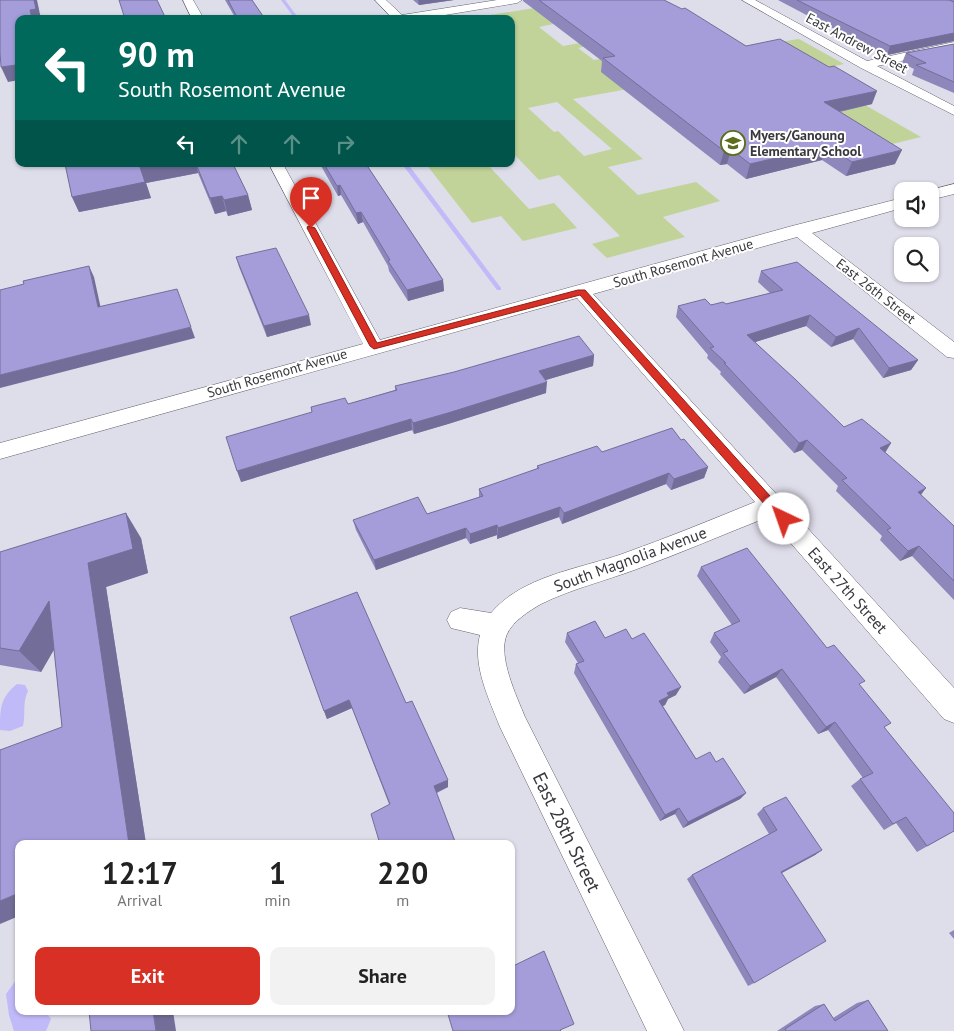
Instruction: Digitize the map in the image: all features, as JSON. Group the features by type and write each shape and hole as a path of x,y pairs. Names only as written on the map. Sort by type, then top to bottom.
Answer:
{"street":[{"path":"188,0 196,15"},
{"path":"380,0 395,15"},
{"path":"424,15 517,0"},
{"name":"East Andrew Street","path":"747,0 865,65 954,111"},
{"path":"865,65 954,46"},
{"path":"278,167 374,346"},
{"path":"939,193 954,189"},
{"name":"South Rosemont Avenue","path":"0,451 374,346 582,292 894,204"},
{"name":"East 26th Street","path":"798,230 954,352"},
{"name":"East 27th Street","path":"582,292 954,708"},
{"name":"South Magnolia Avenue","path":"496,626 516,606 540,592 630,561 772,505"},
{"path":"460,620 496,626"},
{"name":"East 28th Street","path":"496,626 492,639 493,661 497,682 515,727 666,1031"}],"green space":[{"path":"547,6 568,21 539,27 563,46 596,40 601,43 578,48 594,60 619,56 628,89 573,99 643,159 608,167 638,195 696,182 720,201 663,217 685,237 607,258 592,244 620,236 559,175 539,180 515,155 515,15 490,15","holes":["557,102 612,149 584,156 558,131 554,132 528,108"]},
{"path":"799,39 844,64 817,70 773,43"},
{"path":"865,105 921,137 884,146 833,112"},
{"path":"428,167 490,167 529,209 554,203 577,228 523,241 501,216 472,223"}],"shaded area":[{"path":"17,684 25,685 28,691 25,700 23,726 10,731 0,730 2,704 7,694"},
{"path":"15,982 15,1015 48,1015 51,1019 46,1031 14,1031 9,1015 6,994"}],"building":[{"path":"0,0 34,0 36,9 30,10 31,15 15,15 15,65 1,67"},
{"path":"119,0 157,0 164,15 124,15"},
{"path":"228,0 252,0 262,15 236,15"},
{"path":"539,0 664,0 682,9 685,8 746,46 780,39 829,67 834,66 877,91 824,102 902,150 852,162 827,146 750,164 731,149 724,151 603,58 615,56"},
{"path":"797,0 949,0 954,2 954,33 890,46"},
{"path":"954,44 954,82 916,65 926,63 906,53"},
{"path":"66,167 140,167 145,182 72,197"},
{"path":"197,167 234,167 248,195 224,200 222,196 210,198"},
{"path":"326,167 368,167 443,280 407,290 388,261 390,260 361,212 356,213 340,185 337,186"},
{"path":"276,248 309,315 264,326 236,257"},
{"path":"797,262 918,360 889,368 859,328 836,337 810,315 747,335 844,427 862,419 891,443 880,448 926,488 918,492 954,526 954,581 919,546 908,551 887,530 891,528 842,480 847,478 807,440 799,443 710,348 714,347 678,306 705,299 711,305 723,302 726,304 783,290 761,271"},
{"path":"89,266 98,307 177,289 191,327 0,375 0,290 24,284 23,281"},
{"path":"579,336 594,355 539,371 547,382 448,413 413,423 411,419 237,471 226,437 312,412 311,407 345,398 348,404 397,390 395,386 454,372"},
{"path":"672,428 681,440 684,439 708,467 674,479 669,473 564,513 560,507 498,528 497,525 470,534 466,528 374,560 353,520 418,497 427,514 483,496 479,489 539,468 537,466 597,446 602,452"},
{"path":"126,513 133,549 88,563 128,840 15,840 15,895 0,901 0,750 62,727 49,601 19,651 0,648 0,552"},
{"path":"747,548 827,648 834,645 865,681 859,684 891,723 884,727 954,813 954,831 927,846 906,817 893,824 860,779 873,773 835,722 826,727 782,669 750,686 723,653 728,651 714,633 740,621 701,567"},
{"path":"357,592 406,703 412,701 448,780 434,786 454,840 379,840 371,814 390,804 349,700 324,711 290,617"},
{"path":"595,621 605,638 626,629 632,639 644,633 681,687 667,693 669,696 659,701 696,759 710,752 716,762 723,758 746,793 688,822 679,808 665,815 576,664 584,661 567,633"},
{"path":"786,797 822,850 781,872 826,941 754,983 692,875 777,830 763,808"},
{"path":"544,951 574,1024 561,1031 453,1031 448,1015 515,1015 515,965"},
{"path":"868,1000 888,1031 786,1031 785,1029 824,1004 835,1021"},
{"path":"89,1015 154,1015 156,1031 91,1031"}],"waterway":[{"path":"283,0 294,15"},
{"path":"407,167 499,289"}],"place":[{"name":"Myers/Ganoung Elementary School","path":"733,143"}],"route":[{"path":"311,228 374,346 582,292 784,519"}]}
